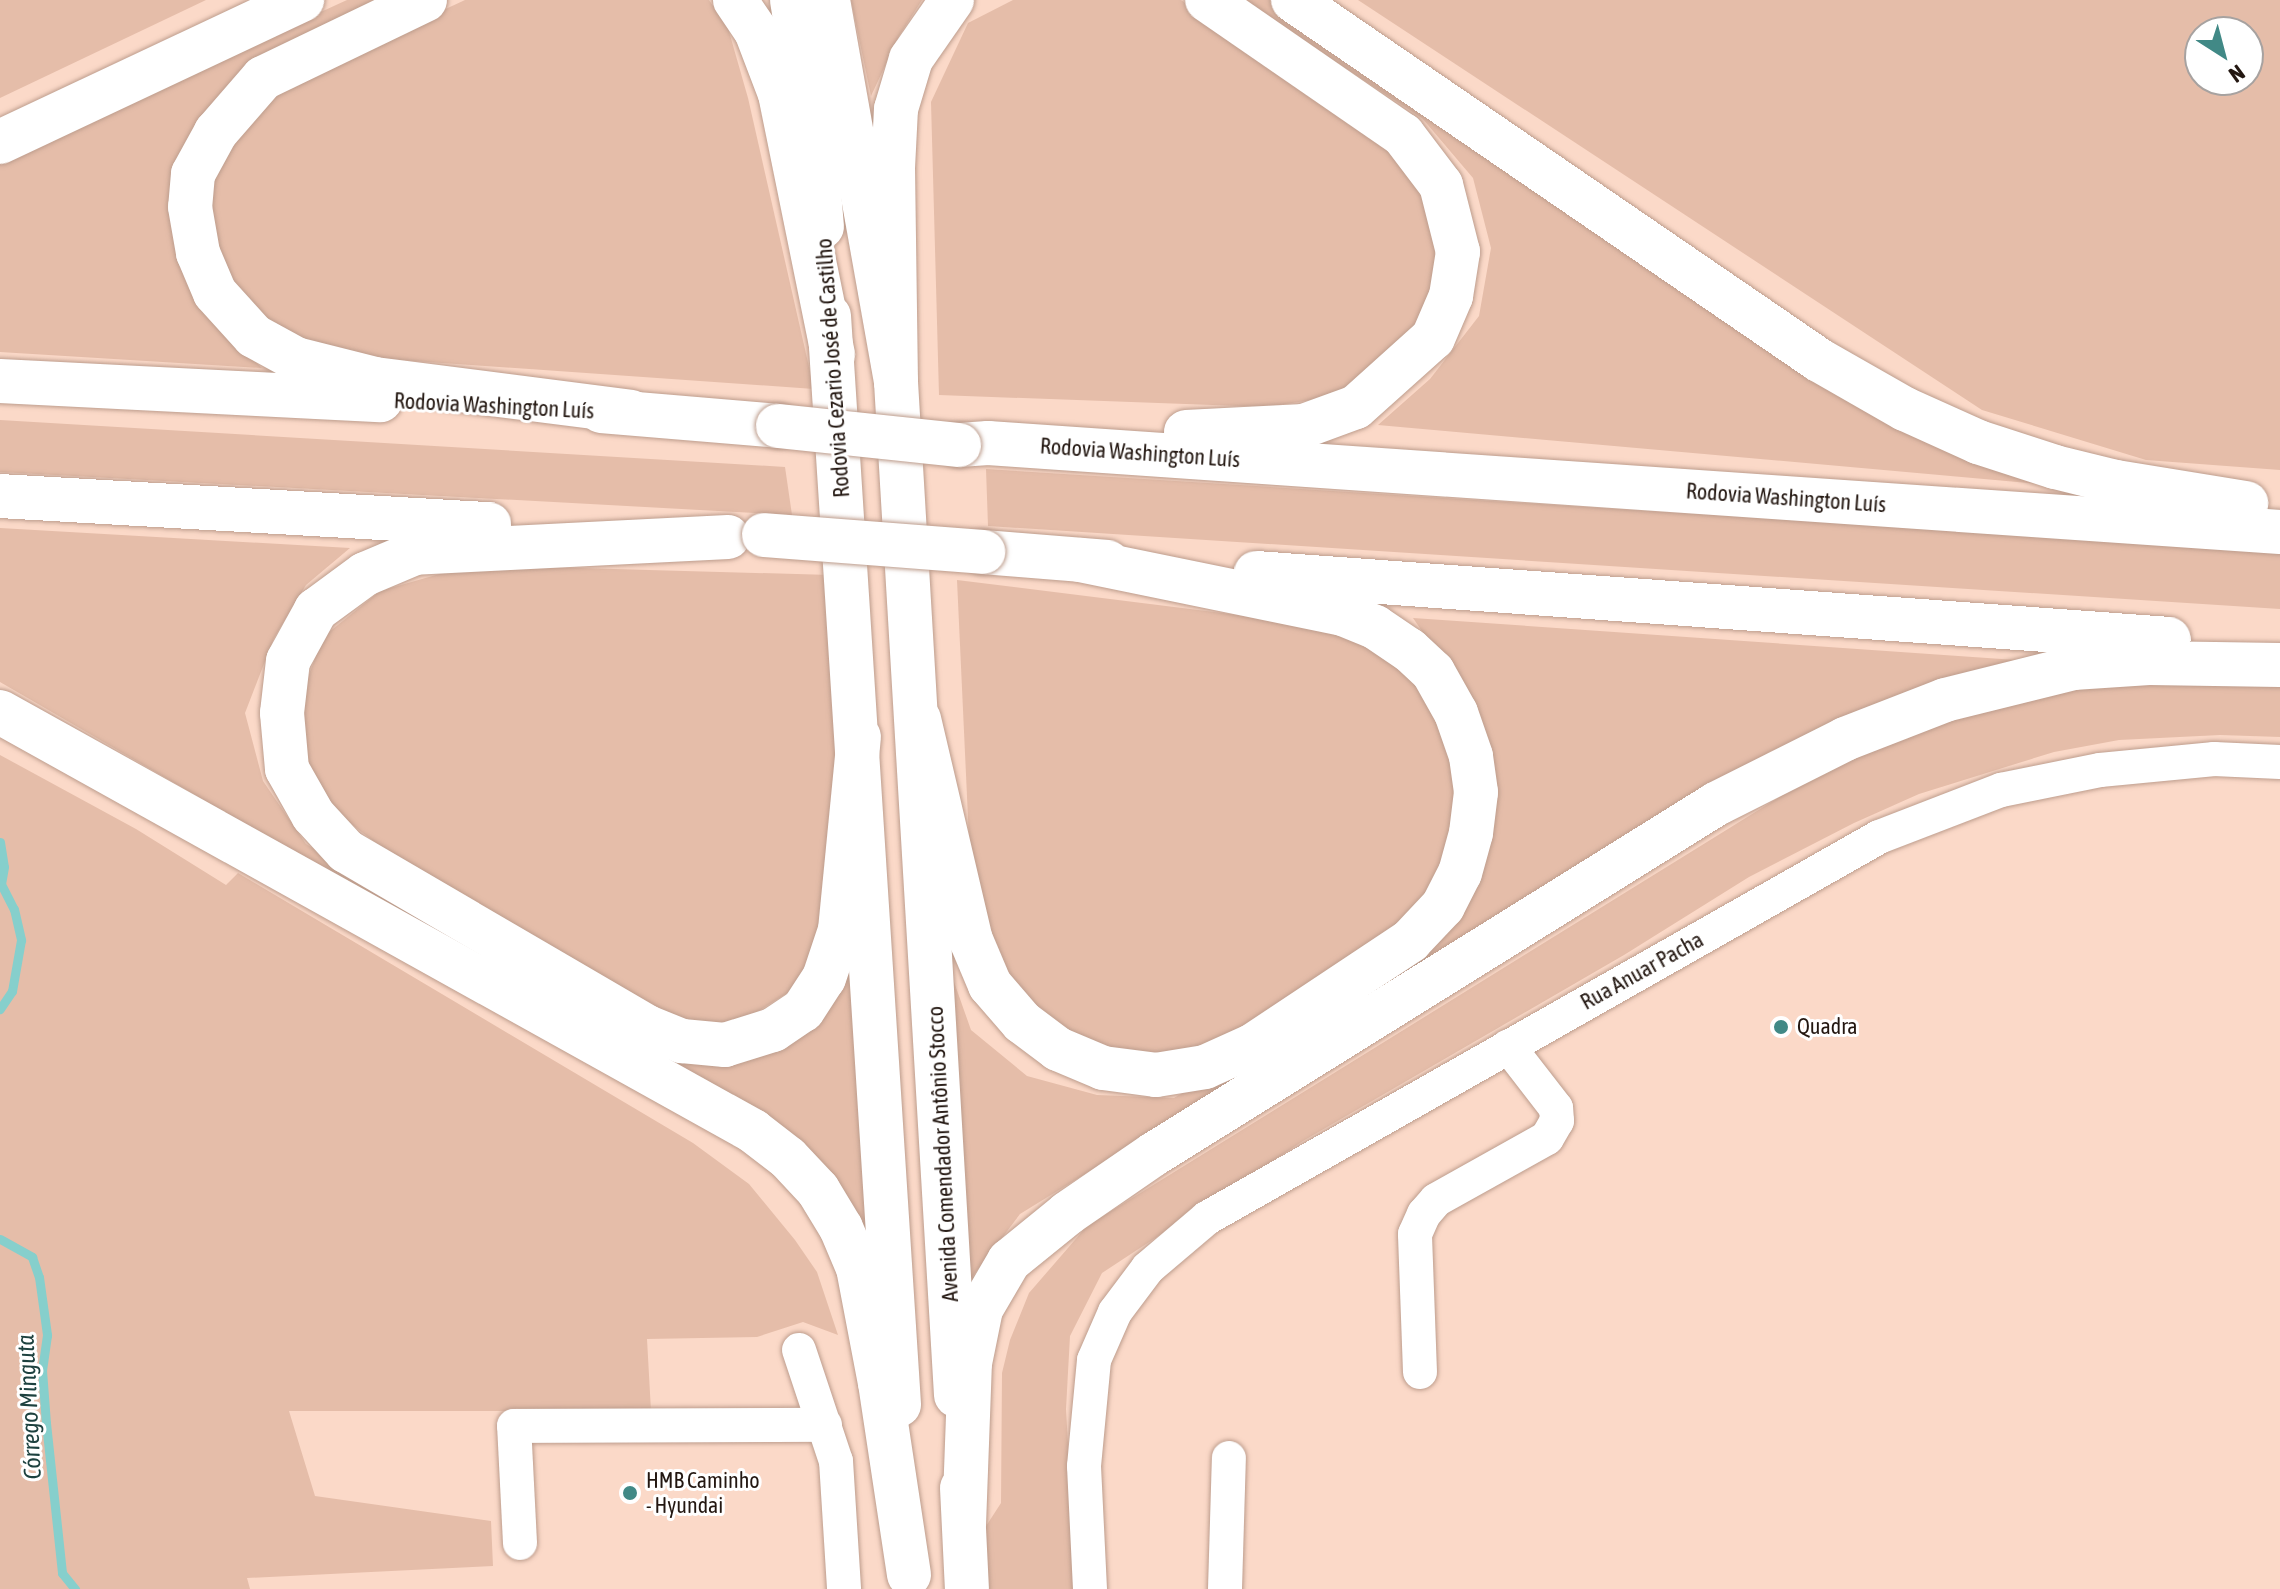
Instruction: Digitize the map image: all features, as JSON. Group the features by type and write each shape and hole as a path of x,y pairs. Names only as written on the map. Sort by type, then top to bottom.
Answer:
{"main road":[{"path":"0,142 302,0"},
{"path":"425,0 263,78 216,132 193,174 190,207 198,253 215,293 254,336 296,359 375,379 631,412"},
{"path":"735,0 756,31 780,94 833,355"},
{"name":"Rodovia Cezario José de Castilho","path":"792,0 815,144 859,737"},
{"name":"Rodovia Cezario José de Castilho","path":"828,0 896,382 919,719"},
{"path":"896,382 896,109 911,59 952,0"},
{"path":"974,444 1108,432 1206,433 1304,426 1356,407 1433,338 1451,296 1458,252 1441,185 1403,135 1207,0"},
{"path":"1293,0 1819,360 1905,409 1978,442 2055,467 2185,494 2280,507"},
{"name":"Rodovia Washington Luís","path":"0,381 631,412 974,444 2280,532"},
{"path":"0,496 746,536 2280,647"},
{"path":"746,536 415,553 365,574 316,610 288,661 282,713 287,769 313,815 346,851 647,1027 682,1041 725,1045 783,1023 803,1010 824,978 840,930 859,737"},
{"path":"919,719 971,940 990,985 1022,1022 1058,1049 1103,1068 1156,1075 1205,1067 1252,1046 1410,941 1443,906 1460,873 1471,833 1476,792 1471,756 1456,713 1433,672 1409,650 1375,627 1343,614 1080,560"},
{"path":"964,1525 970,1363 981,1309 1009,1261 1068,1213 1154,1154 1716,804 1845,739 1945,700 2073,668 2149,663 2280,665"},
{"path":"0,712 753,1131 788,1158 818,1190 841,1228 858,1268 880,1383 909,1582"},
{"name":"Avenida Comendador Antônio Stocco","path":"919,719 967,1589"},
{"path":"859,737 909,1582"}],"street":[{"name":"Rua Anuar Pacha","path":"1090,1589 1084,1466 1094,1360 1115,1312 1148,1268 1207,1218 1879,837 2001,790 2115,768 2214,759 2280,762"},
{"path":"1420,1372 1415,1234 1424,1214 1436,1200 1547,1138 1557,1121 1556,1108 1508,1046"},
{"path":"799,1350 836,1461 844,1589"},
{"path":"520,1543 514,1426 825,1425"},
{"path":"1225,1589 1229,1458"}],"shaded area":[{"path":"0,0 206,0 0,98"},
{"path":"347,0 392,0 180,161 222,330 262,368 0,352 0,159"},
{"path":"465,0 709,0 728,28 748,98 814,389 357,357 304,345 261,318 229,282 210,237 208,186 228,140 267,92"},
{"path":"851,0 922,0 899,36 871,96"},
{"path":"1013,0 1181,0 1419,164 1453,239 1438,314 1349,394 1267,407 939,395 931,102 968,23"},
{"path":"1241,0 1275,0 2041,484 1378,425 1430,379 1479,316 1491,248 1473,178 1422,118"},
{"path":"1358,0 2280,0 2280,470 2146,460 1982,410"},
{"path":"0,420 785,467 792,515 0,472"},
{"path":"986,469 2280,551 2280,609 988,526"},
{"path":"0,528 350,548 306,585 274,638 245,713 263,781 306,844 654,1048 802,1037 854,968 874,1253 774,1130 0,682"},
{"path":"471,565 831,575 838,762 825,937 803,983 741,1022 681,1024 389,853 337,813 303,754 301,696 323,637 380,591"},
{"path":"957,580 1334,627 1407,665 1446,723 1456,782 1446,875 1390,938 1245,1032 1168,1061 1083,1043 1026,1007 987,945 970,861"},
{"path":"1413,618 2016,660 1873,710 1771,751 1020,1214 960,1293 947,962 971,1030 1027,1076 1097,1095 1174,1098 1445,931 1489,840 1458,684"},
{"path":"2280,672 2280,737 2220,735 2119,740 2054,752 1919,794 1854,823 1749,877 1624,955 1303,1141 1102,1273 1070,1336 1066,1409 1076,1589 981,1589 979,1537 1001,1503 1002,1373 1010,1340 1029,1293 1087,1226 1841,759 1952,714 2080,677"},
{"path":"0,755 136,829 226,885 238,873 693,1143 749,1184 795,1240 817,1272 838,1335 803,1322 757,1337 647,1339 651,1411 289,1411 315,1496 491,1521 493,1566 247,1578 250,1589 0,1589"}],"waterway":[{"name":"Córrego Minguta","path":"0,842 4,867 1,884 14,909 21,940 12,991 0,1009"},
{"name":"Córrego Minguta","path":"0,1239 32,1257 39,1277 47,1335 42,1370 46,1423 62,1573 75,1589"}],"place":[{"name":"Quadra","path":"1781,1027"},
{"name":"HMB Caminho - Hyundai","path":"630,1493"}]}
